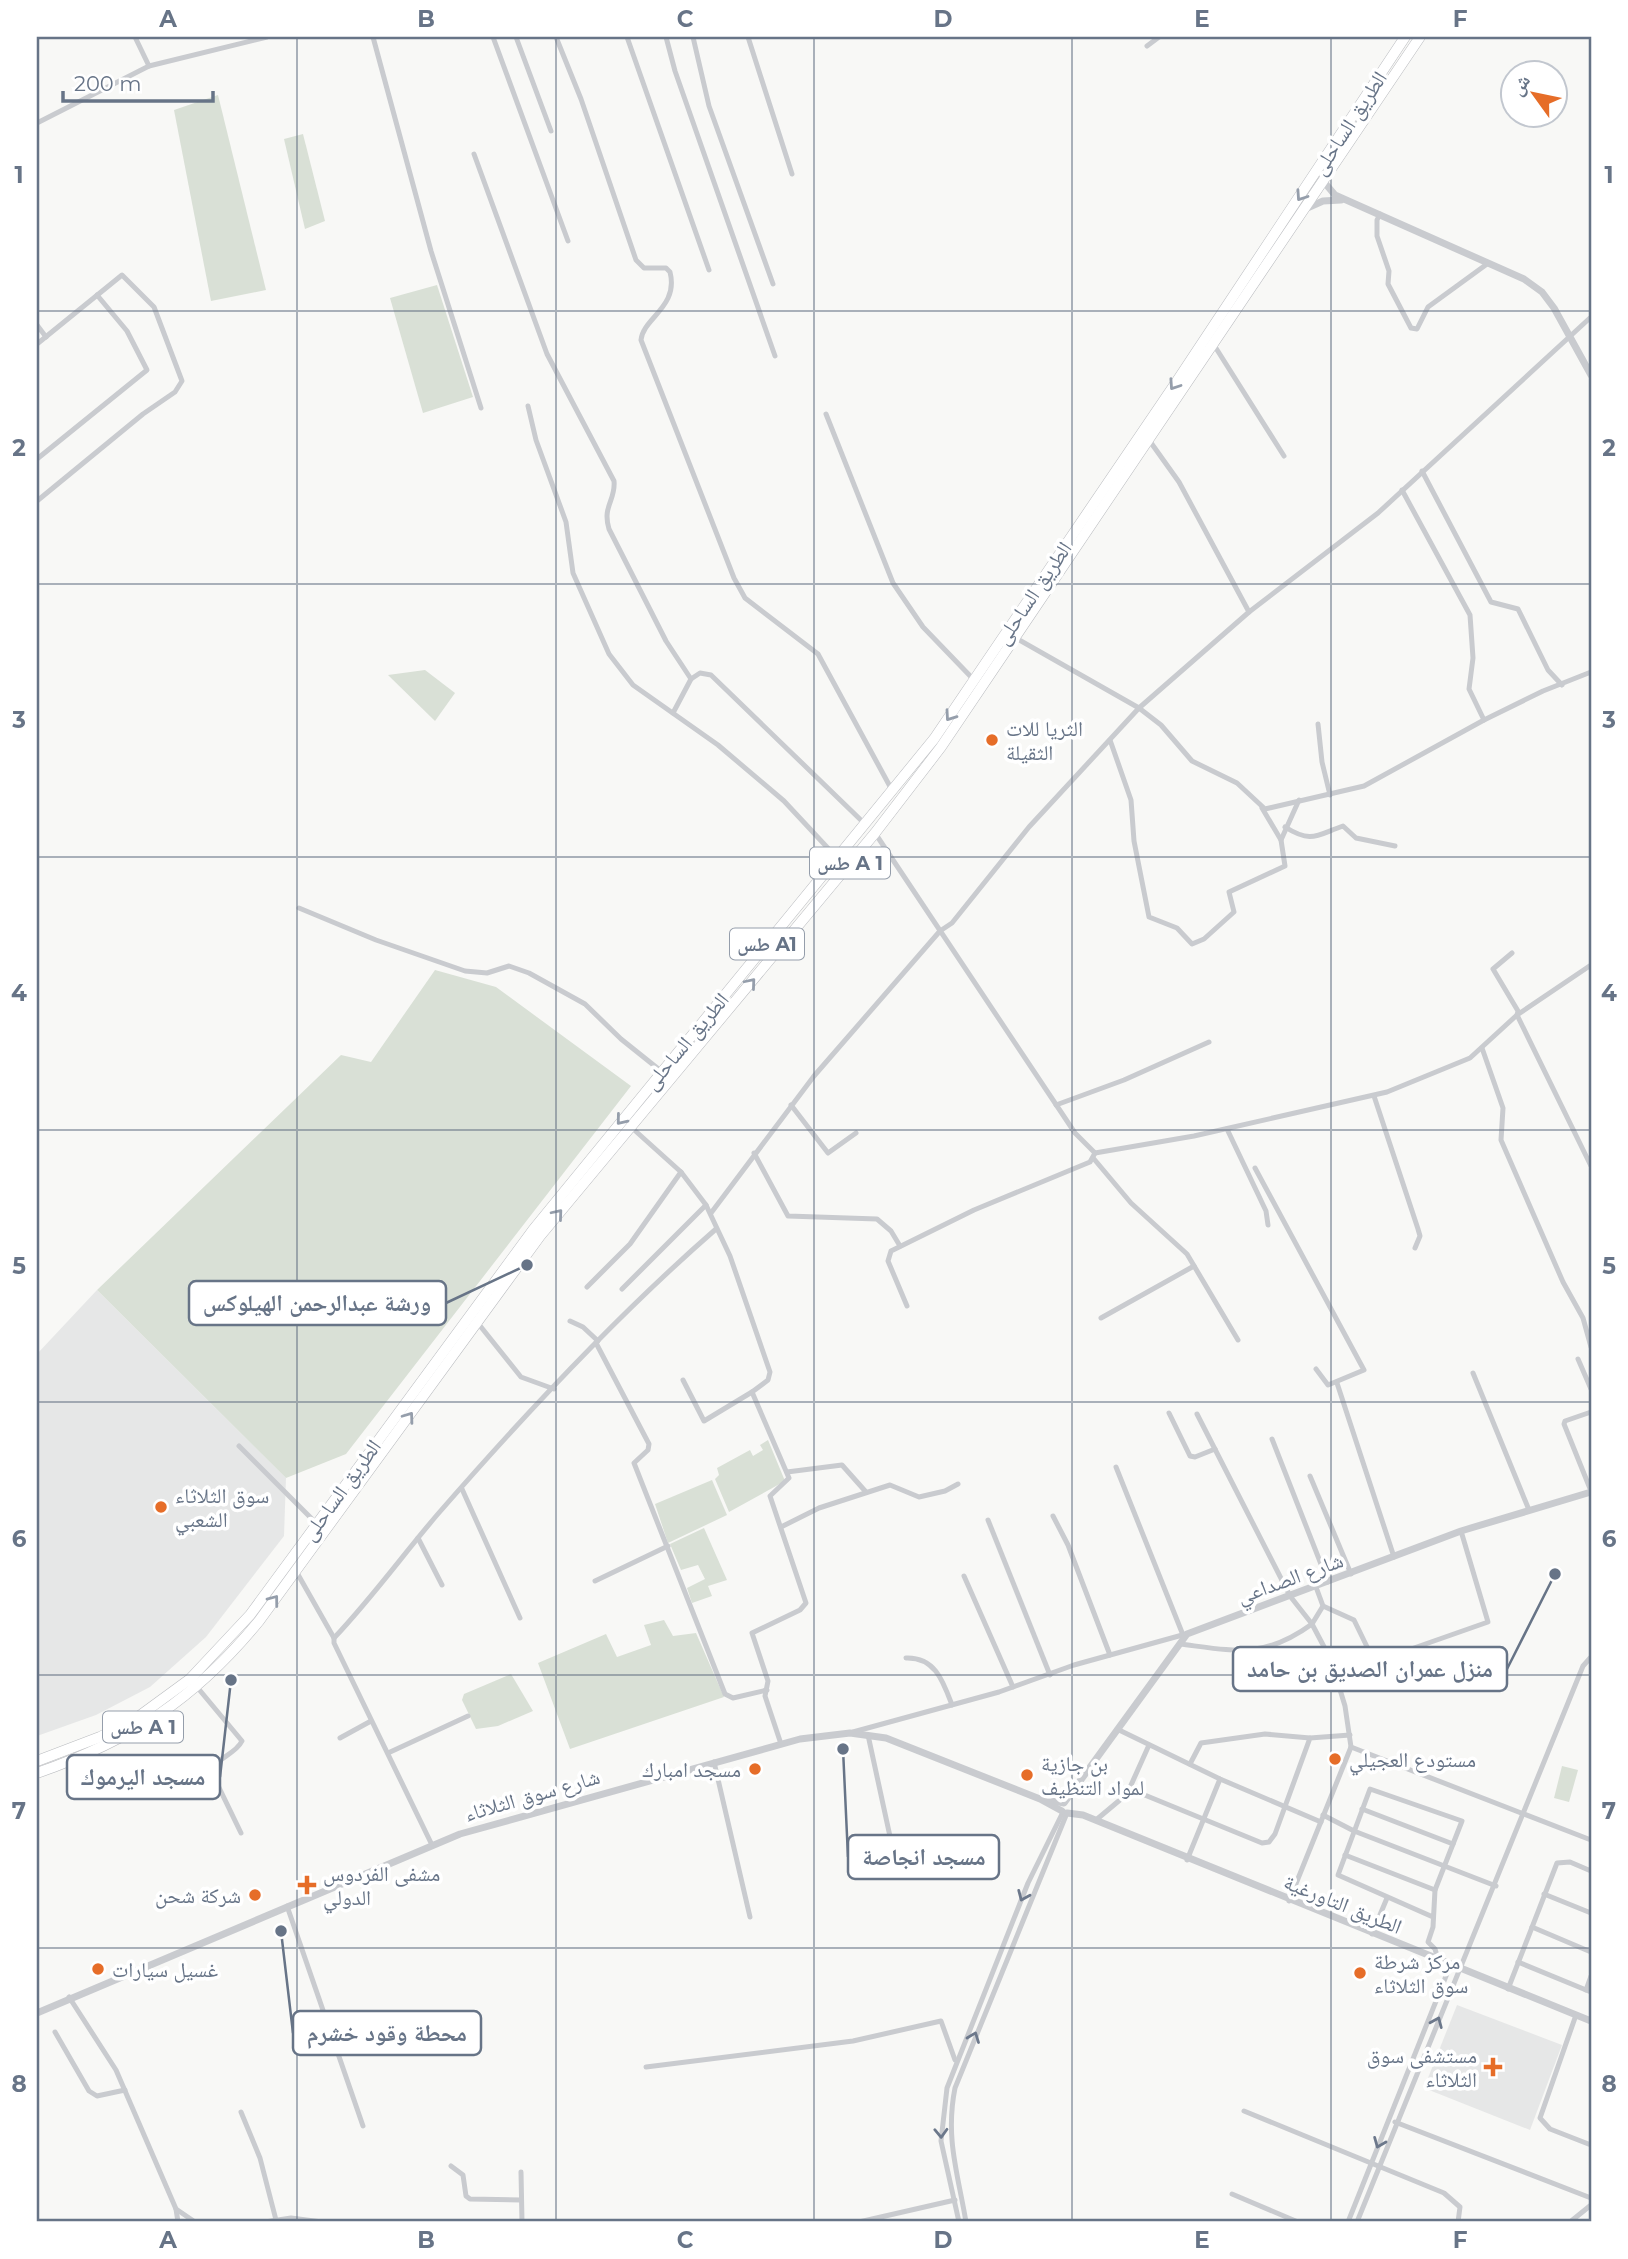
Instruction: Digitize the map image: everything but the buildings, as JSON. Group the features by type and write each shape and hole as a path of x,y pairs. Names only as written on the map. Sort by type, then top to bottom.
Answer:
{"highway":[{"name":"الطريق الساحلى","path":"197,1687 232,1654 296,1571 540,1236 875,833 941,747 1149,440 1405,37"},
{"name":"الطريق الساحلى","path":"37,1761 100,1737 138,1717 190,1679 250,1615 533,1230 661,1071 866,825 975,681 1196,363 1214,345 1420,37"},
{"path":"784,924 793,932"},
{"path":"349,1479 358,1486"},
{"name":"طس A 1","path":"37,1773 127,1736 197,1687"}],"street":[{"path":"135,37 149,66"},
{"path":"37,123 149,66 267,37"},
{"path":"373,37 431,251 481,408"},
{"path":"493,37 568,241"},
{"path":"516,37 551,131"},
{"path":"556,37 585,111 636,260 645,268 666,268 670,272 671,290 658,315 641,334 641,340 734,578 745,598 818,654 892,792"},
{"path":"627,37 709,270"},
{"path":"666,37 726,220 775,356"},
{"path":"693,37 709,106 774,284"},
{"path":"748,37 792,174"},
{"path":"1147,46 1159,37"},
{"path":"474,154 547,354 614,481 614,492 606,510 609,528 666,641 691,679"},
{"path":"1325,182 1335,195 1524,279 1542,292 1570,335 1591,375"},
{"path":"1305,209 1322,201 1345,199"},
{"path":"1380,214 1377,220 1377,236 1390,271 1388,285 1411,328 1417,329 1428,307 1487,264"},
{"path":"37,344 122,275 153,307 182,381 176,391 143,414 37,501"},
{"path":"37,459 147,370 127,331 97,295"},
{"path":"711,1213 791,1105 861,1019 940,931 952,923 1029,827 1139,708 1249,612 1357,529 1591,317"},
{"path":"37,326 46,337"},
{"path":"1214,345 1284,456"},
{"path":"528,406 536,440 566,522 573,573 595,629 625,678 778,795 838,859"},
{"path":"826,414 893,583 923,627 975,681"},
{"path":"1149,440 1179,482 1249,612"},
{"path":"1422,471 1490,602 1518,609 1548,670 1562,685"},
{"path":"1402,490 1470,615 1473,658 1468,689 1484,720"},
{"path":"1014,637 1139,708 1161,725 1192,761 1237,783 1262,808 1281,840 1285,862 1282,868 1253,878 1230,892 1234,912 1201,941 1187,942 1177,928 1153,921 1147,911 1134,841 1131,800 1110,740"},
{"path":"1262,808 1364,786 1484,720 1543,691 1591,672"},
{"path":"673,713 691,679 700,673 711,675 866,825"},
{"path":"1318,724 1322,762 1330,795"},
{"path":"1281,840 1299,800"},
{"path":"1285,827 1304,837 1318,837 1343,826 1356,838 1395,846"},
{"path":"875,833 1082,1143 1131,1203 1181,1248 1238,1340"},
{"path":"299,908 383,943 465,971 487,973 509,966 529,973 585,1004 621,1040 661,1071"},
{"path":"1513,953 1493,969 1515,1005 1517,1015 1591,1166"},
{"path":"907,1306 887,1257 891,1251 1094,1156 1374,1096 1432,1075 1470,1058 1517,1015 1591,965"},
{"path":"1056,1105 1124,1080 1209,1042"},
{"path":"1482,1048 1503,1108 1501,1140 1563,1282 1583,1318 1591,1347"},
{"path":"1374,1096 1420,1236 1415,1248"},
{"path":"791,1105 828,1153 856,1133"},
{"path":"631,1127 681,1172 711,1213 730,1255 770,1372 768,1380 752,1392 704,1421 683,1380"},
{"path":"1227,1129 1266,1211 1268,1225"},
{"path":"754,1153 788,1216 877,1219 891,1231 900,1247"},
{"path":"1255,1168 1364,1370 1337,1383 1325,1384 1315,1369"},
{"path":"587,1287 630,1244 681,1172"},
{"path":"622,1289 706,1205"},
{"path":"334,1637 461,1489 597,1342 673,1266 716,1229"},
{"path":"1101,1318 1194,1266"},
{"path":"570,1321 583,1327 597,1342 649,1444 648,1450 634,1463 725,1694 733,1698 767,1689"},
{"path":"477,1322 520,1377 554,1388"},
{"path":"1578,1359 1591,1389"},
{"path":"1473,1373 1529,1510"},
{"path":"1337,1383 1394,1557"},
{"path":"752,1392 787,1472 789,1480 770,1496 806,1603 800,1610 752,1633 768,1681 765,1696 781,1744"},
{"path":"1591,1412 1564,1424 1591,1491"},
{"path":"1169,1413 1192,1458 1215,1449"},
{"path":"1197,1415 1290,1596 1323,1642 1345,1706 1351,1747 1289,1901"},
{"path":"1272,1439 1328,1582"},
{"path":"239,1446 316,1523"},
{"path":"787,1472 842,1465 866,1492"},
{"path":"966,2222 950,2139 949,2118 955,2088 1071,1793 1185,1634 1116,1467"},
{"path":"1310,1476 1351,1574"},
{"path":"781,1527 808,1513 893,1485 919,1497 945,1491 958,1484"},
{"path":"461,1489 520,1618"},
{"name":"شارع الصداعي","path":"1185,1634 1461,1531 1591,1491"},
{"path":"1053,1516 1068,1545 1110,1655"},
{"path":"988,1520 1050,1675"},
{"path":"1316,1587 1323,1606 1354,1620 1370,1654 1377,1661 1383,1662 1488,1622 1461,1531"},
{"path":"418,1538 442,1585"},
{"path":"595,1581 668,1546"},
{"path":"296,1571 334,1637 334,1643 432,1845"},
{"path":"964,1576 1013,1687"},
{"path":"1180,1644 1258,1651 1290,1640 1312,1624 1323,1606"},
{"path":"850,1733 1185,1634"},
{"path":"1333,1667 1370,1654"},
{"path":"1357,2222 1459,1969 1496,1886 1583,1666 1591,1657"},
{"path":"906,1658 920,1658 934,1667 952,1705"},
{"path":"197,1687 242,1741 234,1752 215,1763 211,1771 241,1833"},
{"path":"388,1753 468,1716"},
{"path":"340,1738 372,1721"},
{"path":"1117,1729 1283,1806 1354,1830 1496,1886"},
{"name":"شارع سوق الثلاثاء","path":"37,2011 432,1845 493,1823 781,1744 850,1733 868,1735 905,1744 1065,1809"},
{"path":"1190,1764 1201,1743 1265,1734 1310,1738 1350,1735"},
{"path":"868,1735 891,1841 898,1859"},
{"path":"1130,1789 1262,1843 1269,1842 1275,1834 1310,1738"},
{"path":"1096,1820 1130,1789 1149,1745"},
{"path":"1351,1747 1591,1840"},
{"path":"714,1762 750,1917"},
{"path":"1187,1860 1220,1779"},
{"path":"1433,1917 1341,1879 1339,1871 1367,1793 1375,1788 1462,1821 1435,1890 1433,1927 1428,1942 1435,1949 1439,1962"},
{"path":"959,2222 942,2147 941,2125 955,2061 995,1962 1065,1809"},
{"name":"الطريق التاورغية","path":"1065,1809 1591,2021"},
{"path":"1362,1809 1453,1844"},
{"path":"1345,1854 1435,1890"},
{"path":"1508,1989 1554,1869 1562,1860 1591,1871"},
{"path":"1544,1894 1591,1913"},
{"path":"1372,1934 1387,1898"},
{"path":"287,1906 363,2126"},
{"path":"1532,1927 1591,1952"},
{"path":"995,1962 1004,1964"},
{"path":"1518,1962 1588,1991 1591,1976"},
{"path":"1348,2222 1450,1966"},
{"path":"69,1997 107,2054 125,2090 176,2209 178,2222"},
{"path":"1576,2015 1540,2118 1550,2129 1591,2144"},
{"path":"646,2067 853,2041 941,2021 955,2061"},
{"path":"55,2032 89,2091 102,2095 125,2090"},
{"path":"1244,2110 1451,2197 1461,2211 1458,2222"},
{"path":"241,2112 260,2158 276,2220"},
{"path":"1389,2120 1591,2198"},
{"path":"451,2166 463,2175 466,2196 470,2199 521,2200"},
{"path":"521,2172 522,2222"},
{"path":"1233,2194 1298,2222"},
{"path":"859,2222 962,2197"},
{"path":"1570,2222 1591,2205"},
{"path":"176,2209 195,2222"},
{"path":"265,2222 322,2222"}],"shaded area":[{"path":"218,95 266,290 211,301 174,110"},
{"path":"303,134 325,221 305,229 284,139"},
{"path":"437,285 473,397 423,413 390,298"},
{"path":"425,670 455,693 435,721 388,675"},
{"path":"435,970 496,987 631,1086 346,1454 286,1478 97,1290 341,1055 371,1062"},
{"name":"سوق الثلاثاء الشعبي","path":"97,1290 286,1478 284,1536 206,1637 150,1687 96,1715 37,1736 37,1354"},
{"path":"768,1440 785,1481 729,1512 715,1479 719,1475 717,1468 750,1450 753,1456 763,1450 760,1445"},
{"path":"712,1480 727,1515 668,1543 655,1504"},
{"path":"704,1528 727,1580 708,1586 712,1596 692,1603 687,1588 705,1579 698,1565 681,1570 670,1544"},
{"path":"664,1620 673,1636 696,1633 724,1697 570,1749 538,1663 606,1634 617,1657 651,1645 644,1625"},
{"path":"511,1674 533,1711 498,1726 476,1729 462,1700 464,1694"},
{"path":"1562,1766 1578,1770 1569,1802 1554,1798"},
{"name":"مستشفى سوق الثلاثاء","path":"1457,2005 1562,2045 1530,2130 1424,2088"}],"place":[{"name":"الثريا للات الثقيلة","path":"992,740"},
{"name":"ورشة عبدالرحمن الهيلوكس","path":"527,1265"},
{"name":"سوق الثلاثاء الشعبي","path":"161,1507"},
{"name":"منزل عمران الصديق بن حامد","path":"1555,1574"},
{"name":"مسجد اليرموك","path":"231,1680"},
{"name":"مسجد انجاصة","path":"843,1749"},
{"name":"مستودع العجيلي","path":"1335,1759"},
{"name":"مسجد امبارك","path":"755,1769"},
{"name":"بن جازية لمواد التنظيف","path":"1027,1775"},
{"name":"مشفى الفردوس الدولي","path":"307,1885"},
{"name":"شركة شحن","path":"255,1895"},
{"name":"محطة وقود خشرم","path":"281,1931"},
{"name":"غسيل سيارات","path":"98,1969"},
{"name":"مركز شرطة سوق الثلاثاء","path":"1360,1973"},
{"name":"مستشفى سوق الثلاثاء","path":"1493,2067"}]}
